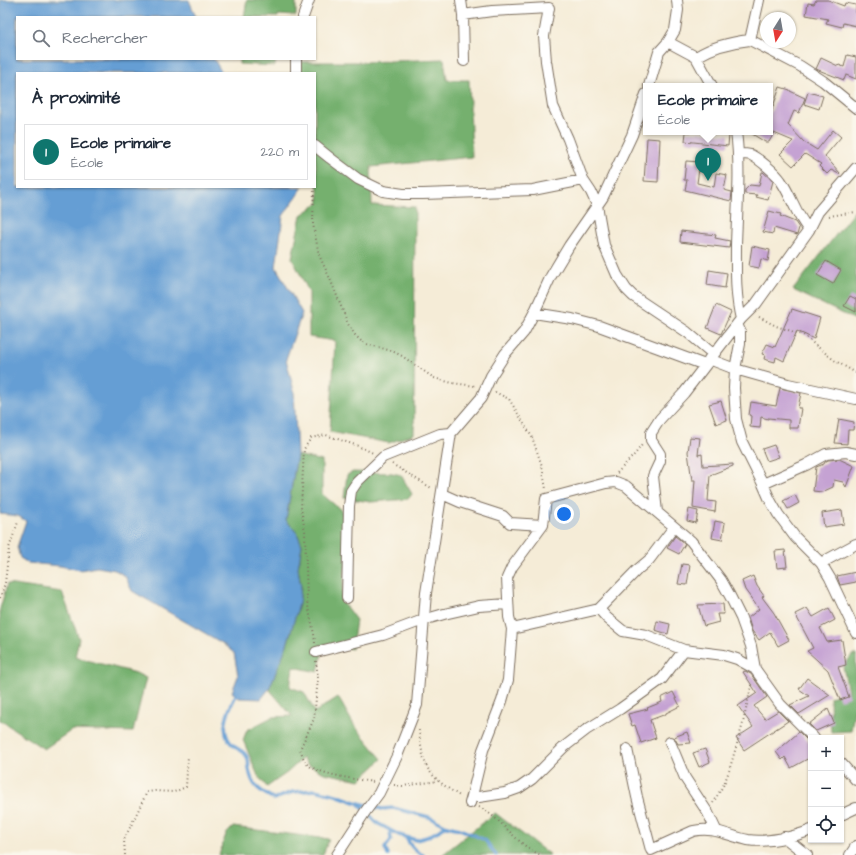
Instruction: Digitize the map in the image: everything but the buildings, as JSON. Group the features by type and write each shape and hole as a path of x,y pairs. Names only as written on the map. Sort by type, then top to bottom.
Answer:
{"street":[{"path":"303,16 309,0"},
{"path":"462,0 464,61"},
{"path":"649,83 659,52 668,42 675,30 678,10 677,0"},
{"path":"750,40 759,0"},
{"path":"463,15 549,4 544,36 553,106 568,139 583,180 597,205 604,245 617,275 626,289 639,300 687,332 709,359"},
{"path":"696,57 707,50 719,46 750,40 823,81 856,108"},
{"path":"668,42 696,57 710,83"},
{"path":"296,60 296,72"},
{"path":"337,855 368,807 379,793 397,756 416,705 426,593 451,433 481,398 504,354 524,332 550,276 608,188 632,136 643,103"},
{"path":"736,135 739,154 736,265 740,344 735,369 734,388 736,419 745,451 770,500 778,514 795,537 821,563 830,578 856,634"},
{"path":"316,147 358,179 383,191 403,194 533,190 583,180"},
{"path":"739,154 750,155 760,161 777,176 781,181 798,216 809,230"},
{"path":"657,512 653,476 660,461 660,454 651,440 651,433 660,419 684,393 739,321 756,304 809,230 818,212 856,168"},
{"path":"534,313 572,319 599,326 709,359 735,369 788,384 856,399"},
{"path":"347,598 351,491 357,482 383,457 440,434 451,433"},
{"path":"763,484 806,466 826,454 846,452 856,454"},
{"path":"684,650 662,679 620,709 586,730 564,747 532,779 519,788 505,793 471,799 483,750 502,701 508,680 512,629 506,583 508,574 544,525 546,499 606,483 616,482 626,486 691,541 721,580 741,618 751,646 754,669"},
{"path":"442,494 460,502 503,516 510,523 544,525"},
{"path":"512,629 598,609 649,560 674,527"},
{"path":"821,563 856,544"},
{"path":"316,652 383,635 424,620 464,609 508,604"},
{"path":"598,609 623,632 646,635 684,650 724,655 737,659 754,669 780,704 811,735"},
{"path":"670,742 685,778 708,813 716,830"},
{"path":"627,749 637,797 651,850 693,831 705,829 716,830 747,840 759,841 797,835 808,831"},
{"path":"844,766 856,780"},
{"path":"844,814 856,808"},
{"path":"784,837 804,854"},
{"path":"850,855 856,846"}],"path":[{"path":"314,188 313,224 319,255 348,324 356,335 363,343 392,351 402,356 434,378 452,383 486,387 509,399 532,437 542,466 546,499"},
{"path":"818,212 826,216 856,212"},
{"path":"749,311 776,326 803,334 834,360 856,373"},
{"path":"606,483 635,454 651,433"},
{"path":"438,781 403,786 360,780 324,773 306,764 303,758 300,748 314,719 318,678 314,634 307,601 305,531 301,509 304,450 311,438 326,435 358,446 383,457 423,484 442,494"},
{"path":"0,598 4,583 9,548 18,522"},
{"path":"708,813 724,784 729,771 742,727 754,669"},
{"path":"125,855 124,840 147,792 174,792 186,787 188,756"}],"green space":[{"path":"247,0 296,0 296,16 244,16"},
{"path":"444,59 447,80 469,80 472,157 371,167 372,205 415,207 414,434 389,443 330,432 335,341 309,337 309,292 292,258 301,215 319,203 316,167 316,72 299,72 298,62 365,62"},
{"path":"239,60 276,60 275,66 239,64"},
{"path":"856,209 856,320 793,290"},
{"path":"297,455 322,461 322,494 342,511 347,560 341,600 356,620 352,649 324,644 318,672 293,667 290,687 304,692 315,712 338,697 354,725 382,759 360,780 324,773 307,764 303,758 288,772 267,787 258,776 243,740 247,730 272,717 292,716 269,689 287,645 299,604 301,587 298,568 302,545 297,533 286,520"},
{"path":"353,472 392,473 401,475 412,494 408,499 371,502 344,498 347,475"},
{"path":"7,584 62,592 79,639 75,657 136,673 146,678 133,732 72,730 44,749 0,720 0,609"},
{"path":"852,655 856,655 856,707 851,731 831,732 830,697 848,692 843,667"},
{"path":"495,813 550,855 442,855"},
{"path":"233,827 329,839 323,855 219,855 226,834"}],"water":[{"path":"0,0 189,0 196,16 16,16 16,60 215,60 221,72 16,72 16,188 302,188 283,216 276,267 302,313 286,359 294,391 297,455 286,520 297,533 302,545 298,568 301,587 299,604 287,645 269,689 261,699 239,698 232,692 238,676 234,653 222,643 132,591 125,576 115,570 97,567 80,570 60,566 28,563 20,558 17,547 26,521 18,516 0,514"}],"waterway":[{"path":"236,695 227,715 225,729 226,735 235,747 246,755 252,780 254,784 264,793 274,799 293,792 315,790 336,795 358,803 377,823 399,835 416,840 427,837 447,826"},
{"path":"359,803 382,809 393,808 429,817 447,826 460,829 485,840 496,855"},
{"path":"388,855 385,848 391,840 390,830"},
{"path":"406,838 413,848 423,855"}],"place":[{"name":"Ecole primaire","path":"708,181"}]}
